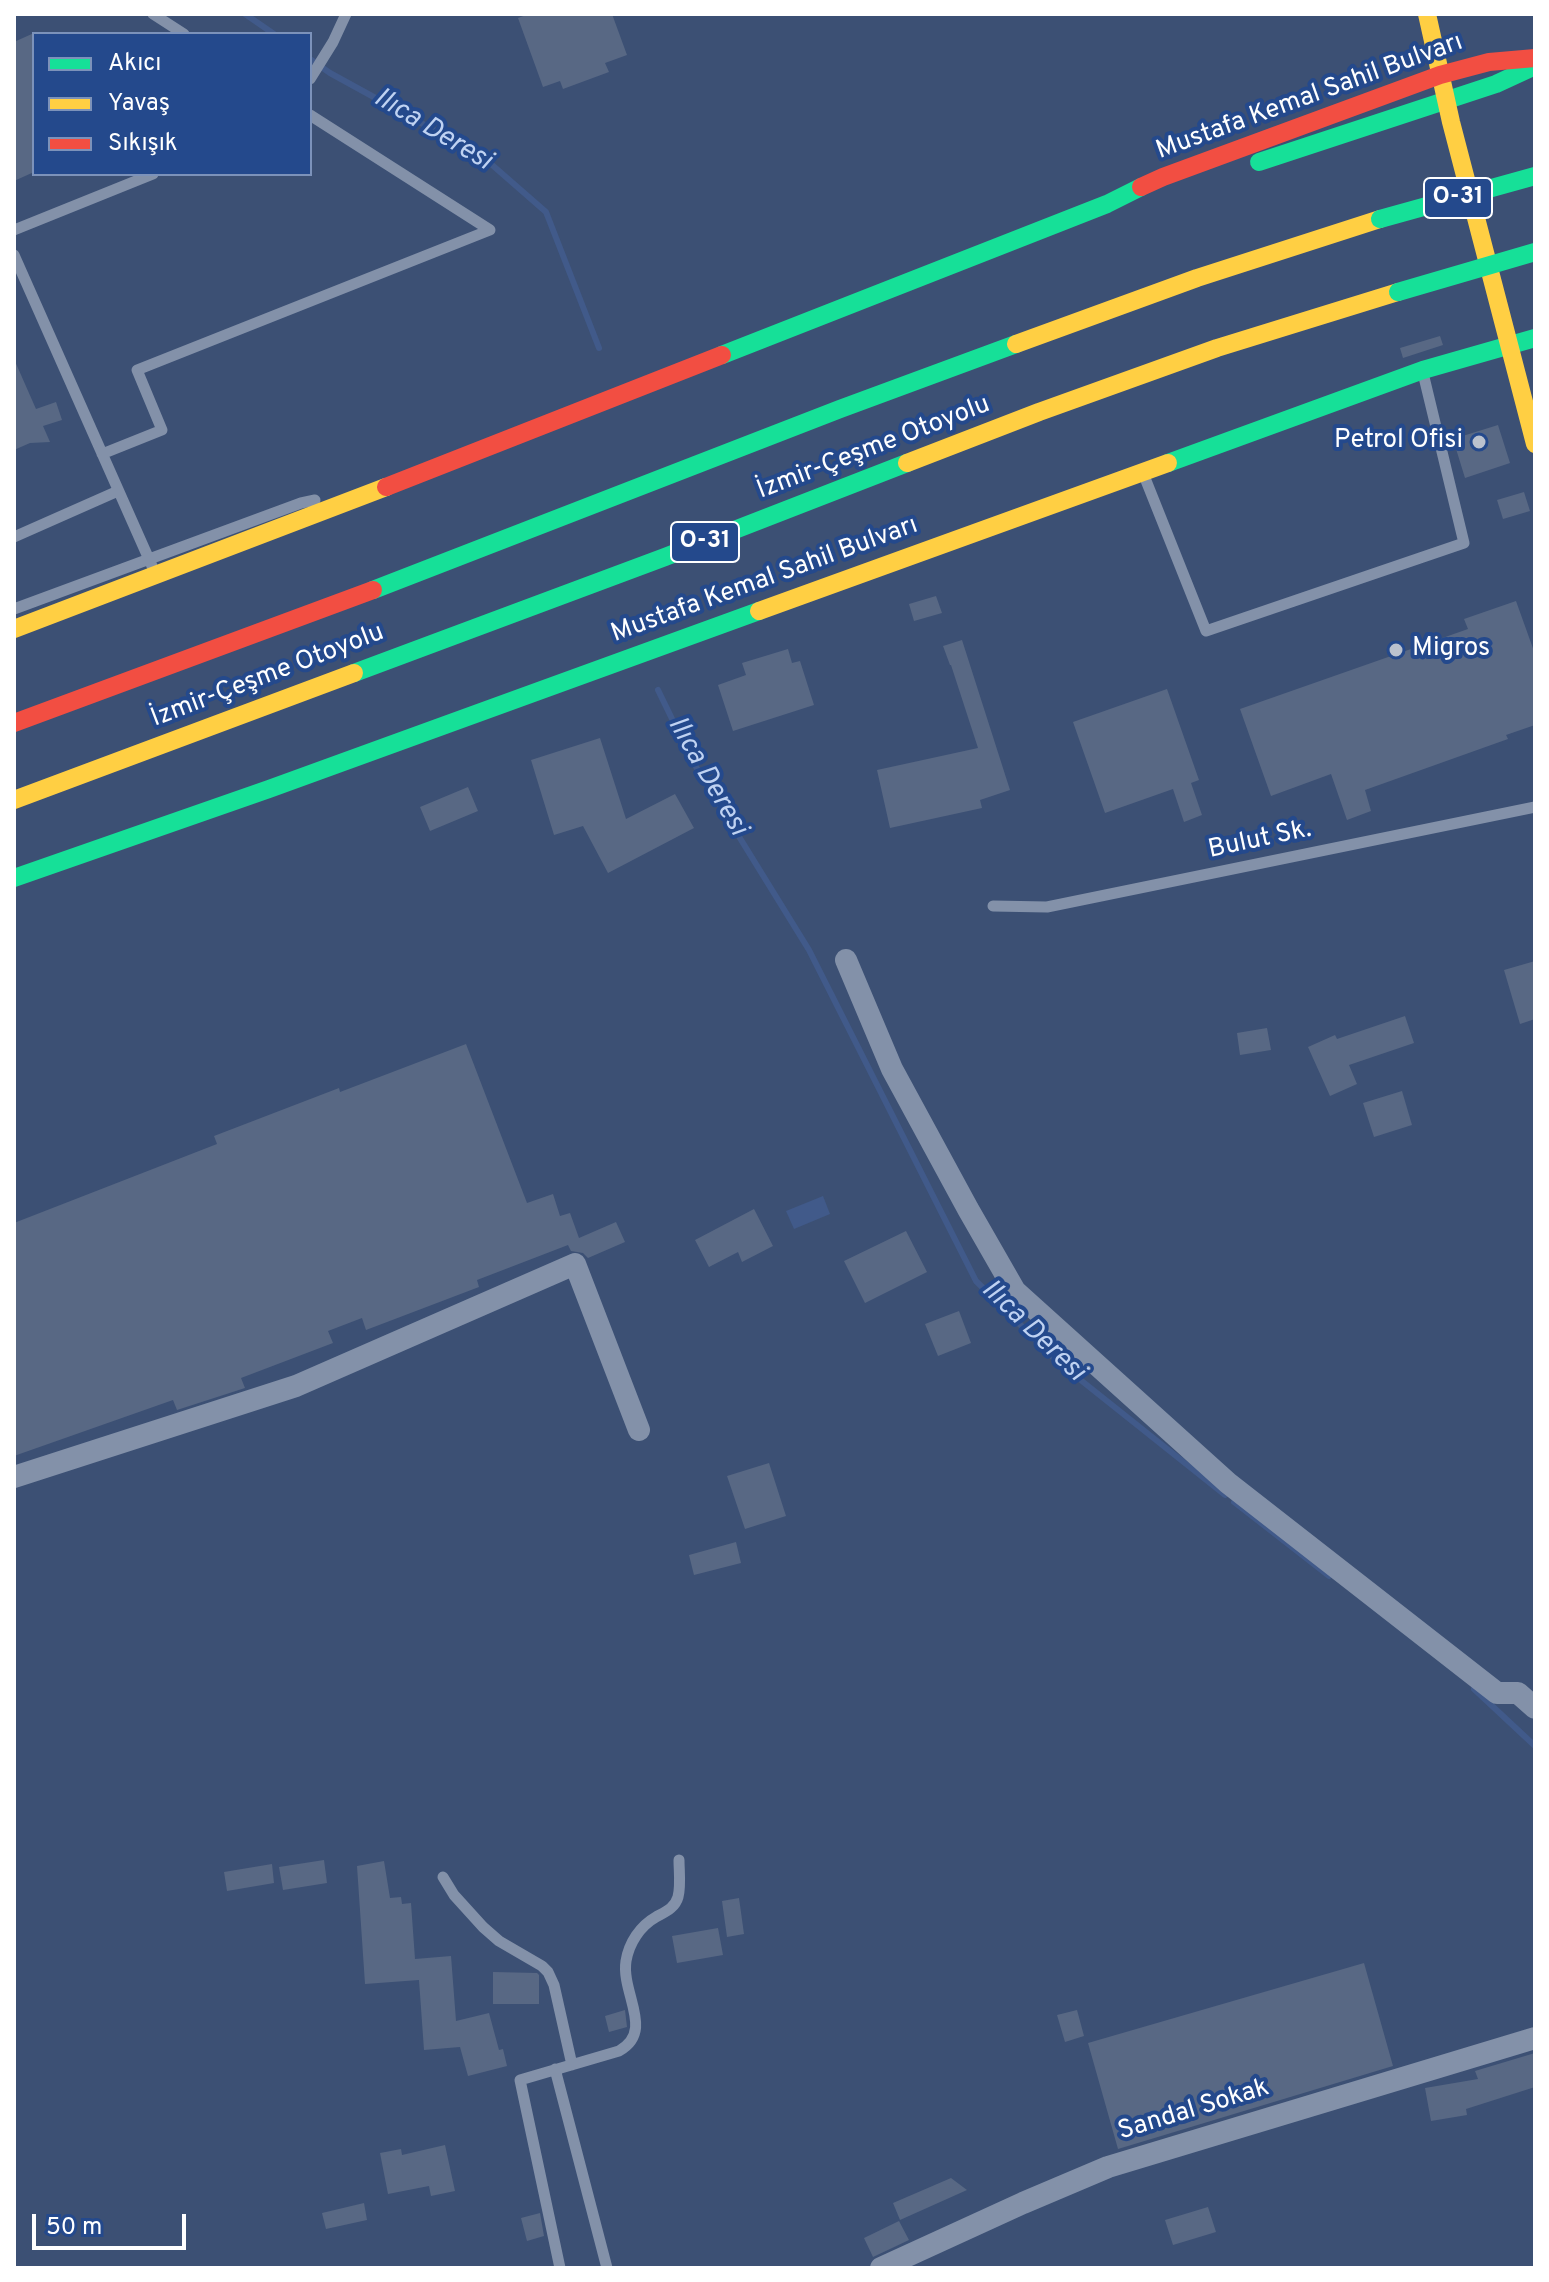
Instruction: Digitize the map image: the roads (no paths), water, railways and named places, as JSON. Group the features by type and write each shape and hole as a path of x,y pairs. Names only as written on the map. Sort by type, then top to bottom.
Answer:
{"main road":[{"path":"1427,14 1445,100 1512,344 1535,444"},
{"name":"Mustafa Kemal Sahil Bulvarı","path":"14,629 152,567 390,485 1107,204 1163,177 1440,75 1489,62 1535,58"},
{"name":"Mustafa Kemal Sahil Bulvarı","path":"1107,204 1171,190 1377,125 1496,84 1535,66"},
{"name":"İzmir-Çeşme Otoyolu","path":"14,723 429,569 855,403 1197,278 1380,219 1535,176"},
{"name":"İzmir-Çeşme Otoyolu","path":"14,800 665,557 1039,412 1217,348 1535,252"},
{"name":"Mustafa Kemal Sahil Bulvarı","path":"14,878 269,789 1423,370 1535,338"}],"street":[{"path":"846,960 892,1069 1015,1291 1228,1483 1497,1693 1529,1696"},
{"path":"14,1477 296,1386 575,1264 639,1430"},
{"name":"Sandal Sokak","path":"881,2268 1108,2167 1535,2038"}],"lane":[{"path":"153,14 181,32"},
{"path":"312,76 346,14"},
{"path":"102,454 162,430 137,370 490,230 312,116"},
{"path":"14,230 148,176"},
{"path":"14,255 152,567 14,609"},
{"path":"1143,472 1206,631 1464,543 1423,370"},
{"path":"14,537 118,491"},
{"name":"Bulut Sk.","path":"993,906 1047,907 1535,807"},
{"path":"560,2268 520,2080 619,2051 627,2047 636,2035 638,2029 626,1983 626,1960 640,1930 665,1913 676,1901 679,1895 679,1860"},
{"path":"443,1877 454,1895 483,1927 499,1941 548,1972 554,1985 572,2065"},
{"path":"555,2069 607,2268"}],"water":[{"path":"823,1196 830,1214 794,1229 786,1211"}],"waterway":[{"name":"Ilıca Deresi","path":"245,14 271,32"},
{"name":"Ilıca Deresi","path":"312,60 483,157 546,212 599,348"},
{"name":"Ilıca Deresi","path":"658,690 693,762 809,950 976,1281 1058,1362 1225,1495"},
{"name":"Ilıca Deresi","path":"1234,1502 1329,1576"},
{"name":"Ilıca Deresi","path":"1474,1689 1535,1746"}],"place":[{"name":"Petrol Ofisi","path":"1479,442"},
{"name":"Migros","path":"1396,650"}]}
